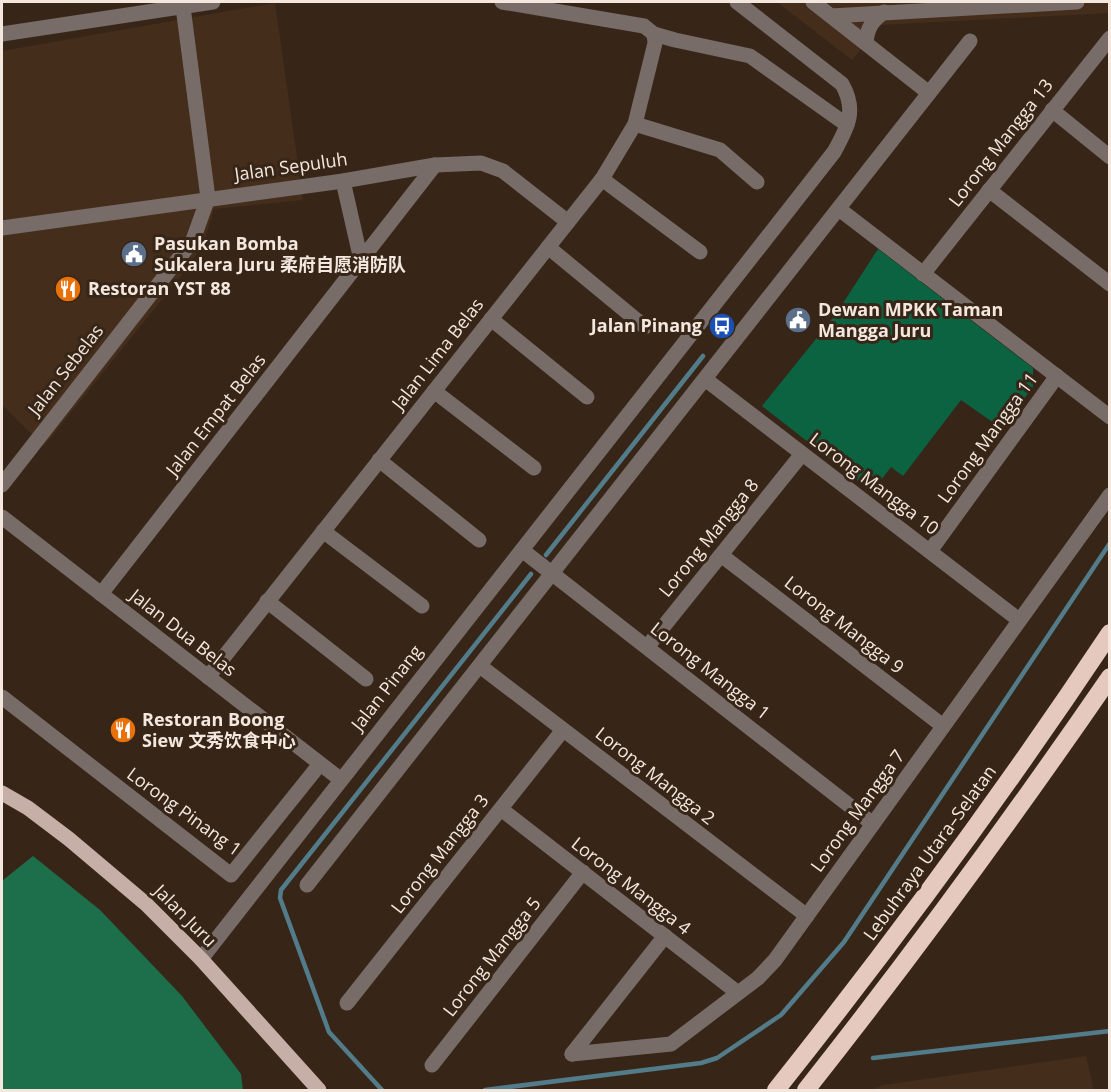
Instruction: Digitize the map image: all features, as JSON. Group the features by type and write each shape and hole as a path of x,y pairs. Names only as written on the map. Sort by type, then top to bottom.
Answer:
{"highway":[{"name":"Lebuhraya Utara–Selatan","path":"776,1090 954,857 1110,633"},
{"path":"806,1090 952,901 1110,677"}],"main road":[{"name":"Jalan Juru","path":"2,793 28,808 78,846 146,904 201,959 319,1090"}],"street":[{"path":"2,34 213,2"},
{"path":"502,2 644,26 654,34 750,56 847,125"},
{"name":"Jalan Pinang","path":"201,959 834,152 847,125 851,105 842,84 737,2"},
{"path":"813,2 929,93"},
{"path":"831,16 942,5 1077,2"},
{"name":"Jalan Sebelas","path":"2,485 193,240 208,198 183,7"},
{"path":"866,43 867,32 873,21 884,12"},
{"name":"Jalan Lima Belas","path":"207,677 602,179 635,124 656,43 654,34"},
{"name":"Lorong Mangga 13","path":"923,274 1110,38"},
{"path":"307,885 970,41"},
{"path":"1052,110 1110,157"},
{"path":"635,124 720,150 757,182"},
{"name":"Jalan Sepuluh","path":"2,228 343,181 435,165 481,163 503,171 567,222"},
{"name":"Jalan Empat Belas","path":"101,594 435,165"},
{"path":"602,179 700,252"},
{"path":"343,181 361,260"},
{"path":"989,190 1110,284"},
{"path":"838,209 1110,417"},
{"path":"548,247 645,327"},
{"path":"491,319 587,397"},
{"name":"Lorong Mangga 11","path":"930,551 1056,376"},
{"name":"Lorong Mangga 10","path":"705,379 1019,620"},
{"path":"434,391 534,468"},
{"name":"Lorong Mangga 8","path":"647,647 802,454"},
{"path":"379,460 479,540"},
{"name":"Lorong Mangga 7","path":"665,936 572,1054 671,1044 758,978 775,960 1110,495"},
{"name":"Jalan Dua Belas","path":"2,517 340,779"},
{"path":"323,531 422,606"},
{"name":"Lorong Mangga 1","path":"522,550 873,824"},
{"name":"Lorong Mangga 9","path":"721,555 943,726"},
{"path":"267,601 366,679"},
{"name":"Lorong Mangga 2","path":"480,666 807,916"},
{"name":"Lorong Pinang 1","path":"2,697 231,874 320,764"},
{"name":"Lorong Mangga 3","path":"347,1003 563,730"},
{"name":"Lorong Mangga 4","path":"501,809 738,993"},
{"name":"Lorong Mangga 5","path":"432,1065 582,873"}],"shaded area":[{"path":"777,2 1109,2 1110,13 880,25 852,60"},
{"path":"275,3 303,200 214,209 204,242 189,266 44,446 2,405 2,51"},
{"path":"1086,1056 1094,1090 869,1090 884,1085"}],"green space":[{"path":"878,249 1033,368 1033,387 1001,428 961,400 903,476 891,467 872,492 762,406 836,314"},
{"path":"33,856 100,910 182,996 241,1074 243,1090 2,1090 2,881"}],"waterway":[{"path":"546,555 703,356"},
{"path":"485,1090 701,1063 717,1058 781,1015 844,942 1110,543"},
{"path":"382,1090 329,1032 280,898 281,890 531,574"},
{"path":"873,1058 1110,1031"}],"place":[{"name":"Pasukan Bomba Sukalera Juru 柔府自愿消防队","path":"134,254"},
{"name":"Restoran YST 88","path":"68,289"},
{"name":"Dewan MPKK Taman Mangga Juru","path":"798,320"},
{"name":"Jalan Pinang","path":"722,326"},
{"name":"Restoran Boong Siew 文秀饮食中心","path":"123,730"}]}
